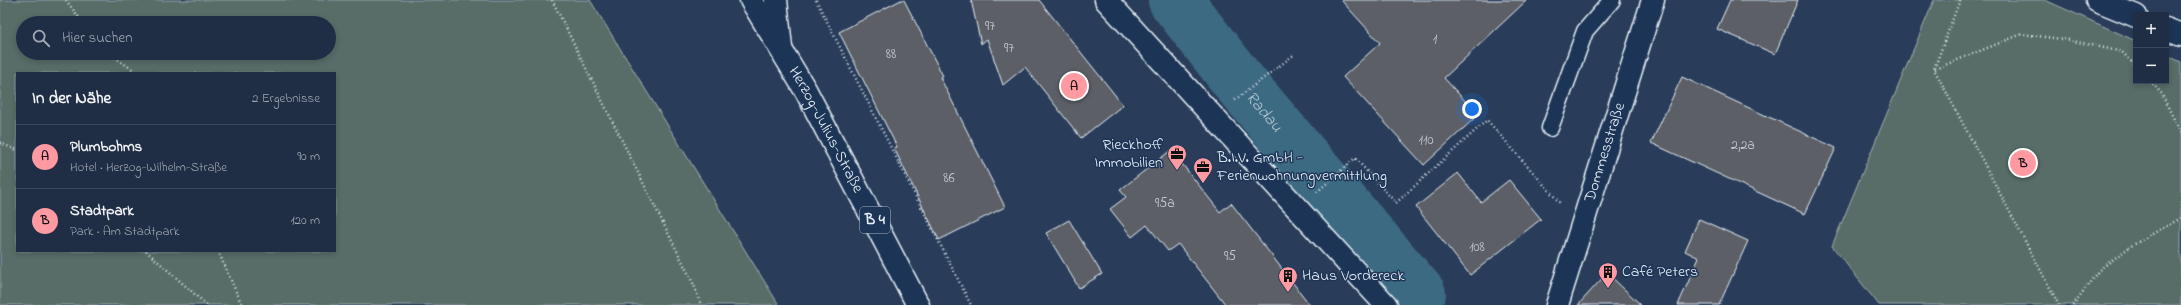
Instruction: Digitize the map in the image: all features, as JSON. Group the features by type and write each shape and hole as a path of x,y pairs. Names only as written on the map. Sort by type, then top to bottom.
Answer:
{"street":[{"name":"Herzog-Julius-Straße","path":"751,0 782,48 834,143 918,305"},
{"path":"776,0 782,48"},
{"path":"1106,0 1136,30 1386,305"},
{"name":"Dommesstraße","path":"1557,305 1653,0"},
{"path":"2097,0 2133,15"},
{"path":"2169,30 2181,35"}],"lane":[{"path":"1550,128 1585,31 1612,0"}],"path":[{"path":"66,0 78,16"},
{"path":"552,0 694,285 701,305"},
{"path":"816,0 971,305"},
{"path":"1960,0 1934,69 2059,305"},
{"path":"1934,69 2022,34 2069,40 2122,52 2133,63"},
{"path":"1234,102 1295,54"},
{"path":"119,60 132,68 134,72"},
{"path":"2153,84 2161,93 2181,132"},
{"path":"1313,195 1355,158 1396,203 1487,120 1582,228"},
{"path":"0,143 16,150"},
{"path":"2072,305 2099,270 2131,246 2181,218"},
{"path":"147,252 207,305"},
{"path":"218,252 242,305"}],"green space":[{"path":"0,0 590,0 779,305 0,305"},
{"path":"1934,0 2045,0 2133,40 2133,84 2169,84 2169,56 2181,62 2181,305 1879,305 1832,246"}],"building":[{"path":"901,0 904,0 943,76 940,77 1005,207 939,240 894,148 897,147 839,32"},
{"path":"971,0 1039,0 1123,105 1081,138 1025,67 1003,85 987,39 981,44"},
{"path":"1341,0 1527,0 1444,78 1478,115 1424,165 1343,77 1380,43"},
{"path":"1730,0 1798,0 1775,54 1717,29"},
{"path":"1682,77 1836,148 1805,214 1651,143"},
{"path":"1171,150 1220,212 1231,203 1310,305 1226,305 1178,244 1168,251 1147,225 1132,237 1110,209 1126,197 1120,190"},
{"path":"1458,173 1481,202 1509,180 1541,219 1470,275 1416,207"},
{"path":"1699,219 1748,241 1719,305 1678,305 1699,258 1685,251"},
{"path":"1069,220 1102,274 1079,288 1046,233"},
{"name":"Café Peters","path":"1607,273 1641,305 1578,305"}],"waterway":[{"name":"Radau","path":"1175,0 1239,82 1419,294"}],"place":[{"name":"Plumbohms","path":"1074,86"},
{"name":"Stadtpark","path":"2023,163"},
{"name":"Rieckhoff Immobilien","path":"1177,171"},
{"name":"B.I.V. GmbH - Ferienwohnungvermittlung","path":"1203,184"},
{"name":"Café Peters","path":"1608,289"},
{"name":"Haus Vordereck","path":"1288,293"}]}
